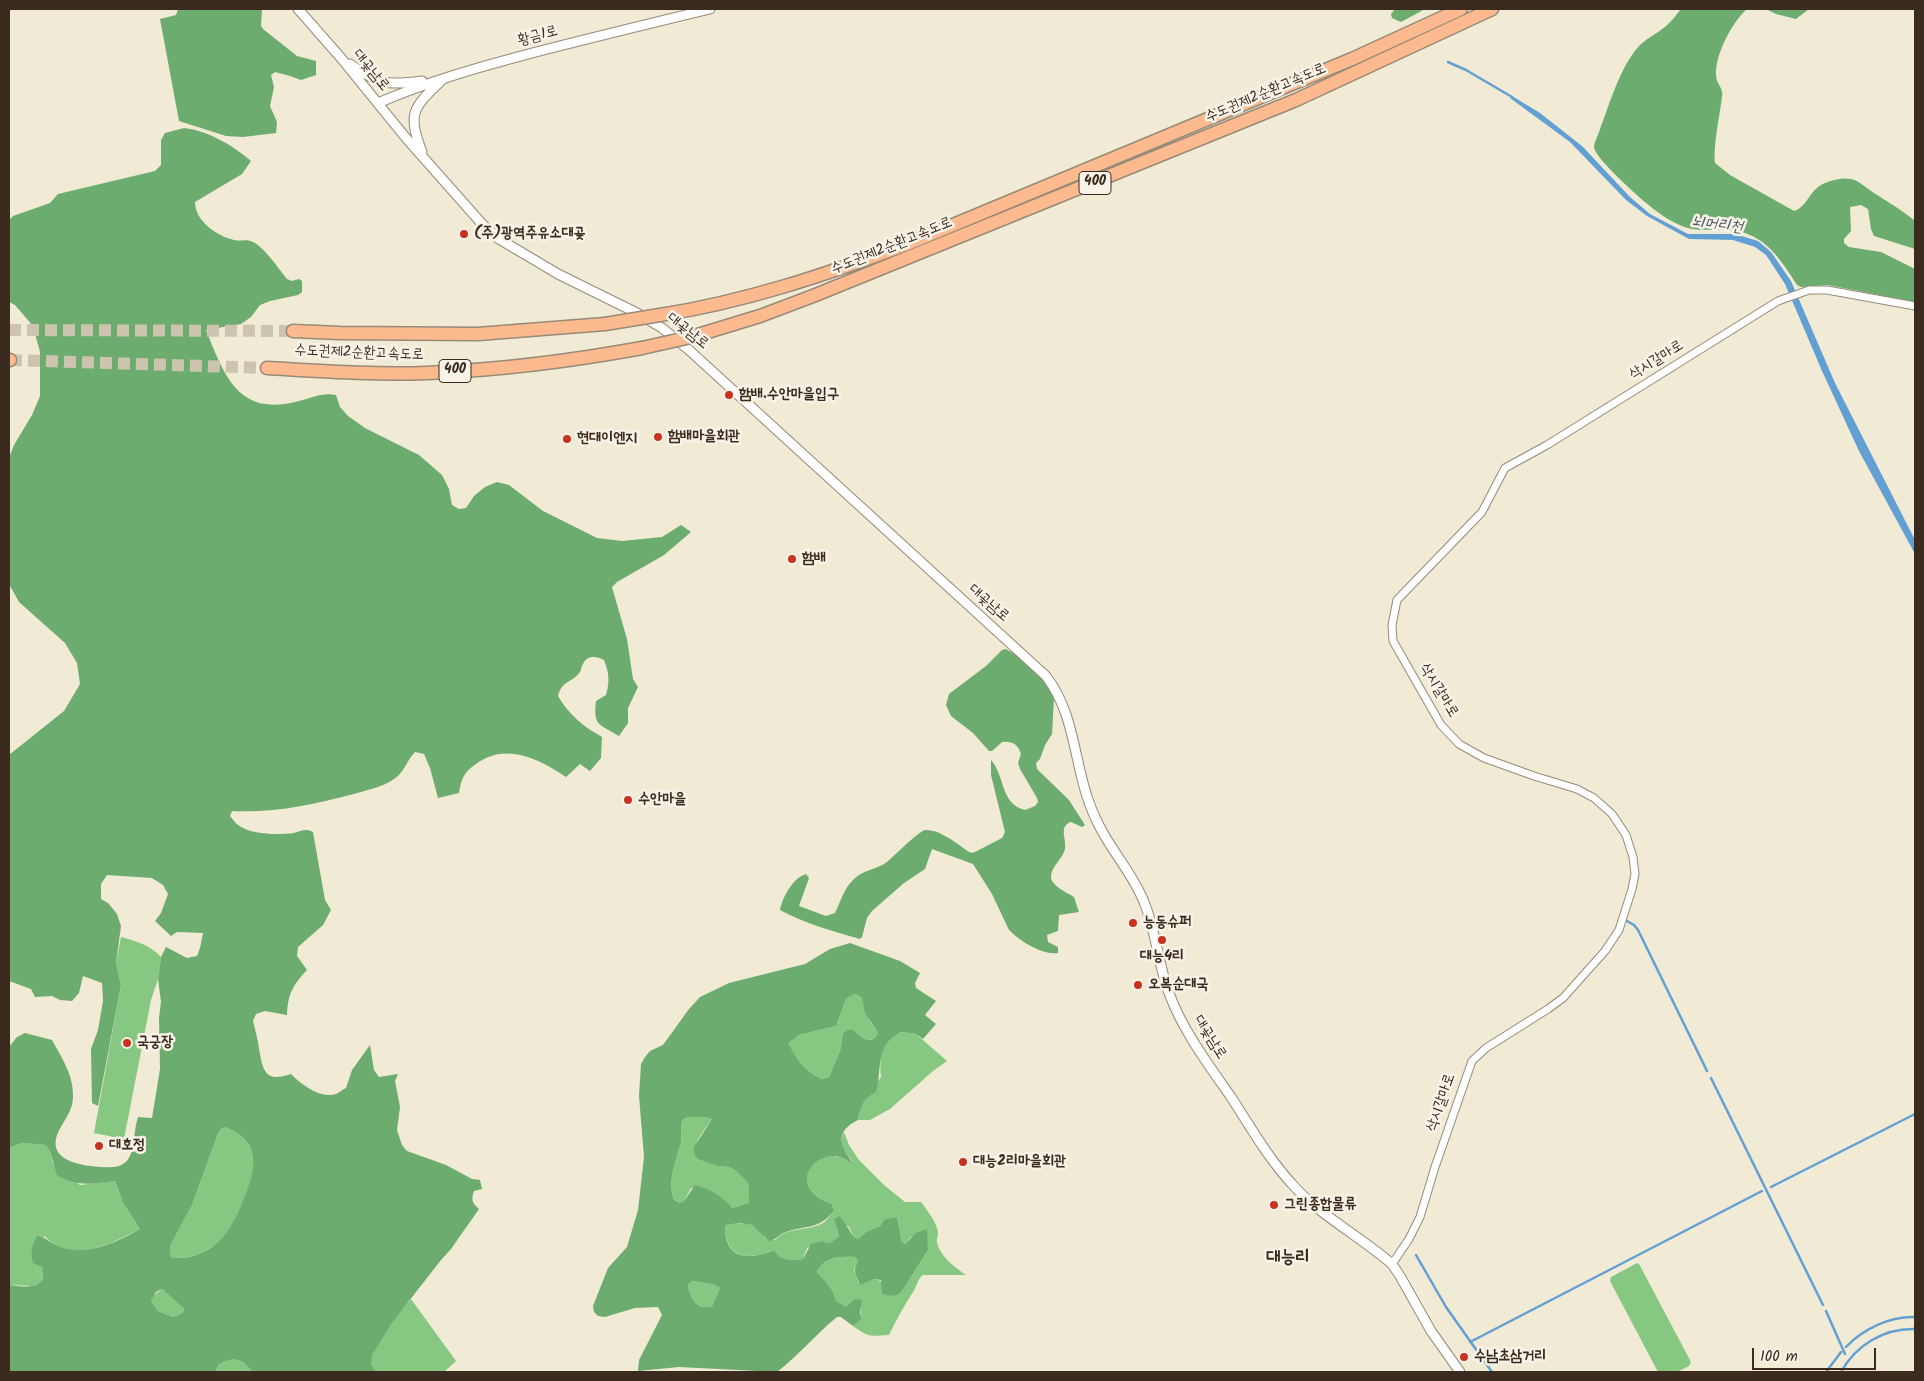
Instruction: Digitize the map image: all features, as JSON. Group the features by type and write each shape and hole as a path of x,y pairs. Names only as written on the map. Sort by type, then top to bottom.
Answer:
{"highway":[{"name":"수도권제2순환고속도로","path":"293,331 478,334 605,324 684,312 797,283 905,245 1352,59 1462,9"},
{"name":"수도권제2순환고속도로","path":"267,368 357,373 426,373 542,363 642,348 691,337 760,316 813,296 1196,142 1296,100 1492,9"}],"street":[{"name":"대곶남로","path":"298,9 424,157 483,224 499,239 558,274 637,313 662,328 695,355 859,504 966,605 1007,638 1046,676 1055,687 1066,709 1092,812 1106,839 1128,871 1144,902 1169,993 1190,1035 1275,1164 1292,1184 1307,1199 1392,1264 1459,1372"},
{"name":"황금1로","path":"378,103 405,91 444,78 575,41 710,9"},
{"path":"341,58 376,81 384,83 410,83 444,78"},
{"path":"424,157 414,132 413,119 415,110 418,103 444,78"},
{"name":"삭시갈마로","path":"1392,1264 1409,1239 1420,1217 1435,1167 1472,1061 1486,1048 1562,998 1605,950 1619,930 1632,889 1634,874 1633,857 1626,835 1612,814 1594,798 1577,789 1484,758 1459,744 1442,725 1393,641 1392,625 1397,600 1482,512 1505,468 1547,445 1782,300 1809,290 1827,290 1915,306"}],"green space":[{"path":"178,9 262,9 261,26 263,29 297,56 316,61 316,75 301,80 275,72 271,75 274,87 270,106 277,122 276,133 243,137 226,136 179,121 160,19 176,15"},
{"path":"1395,9 1425,9 1401,22 1392,18 1391,14"},
{"path":"1681,9 1747,9 1725,39 1716,67 1716,78 1722,94 1715,163 1730,175 1794,211 1804,204 1818,187 1838,179 1857,181 1900,210 1915,221 1915,249 1874,236 1868,209 1861,205 1850,207 1851,231 1844,239 1844,243 1849,247 1881,252 1915,269 1915,302 1828,285 1801,287 1797,285 1770,248 1752,236 1742,232 1693,229 1671,221 1639,197 1595,151 1594,145 1612,96 1634,52 1641,44 1666,26"},
{"path":"1766,9 1809,9 1796,19 1776,14"},
{"path":"184,128 202,132 228,144 251,161 242,174 195,202 196,209 208,227 227,238 250,241 258,245 267,253 287,279 292,281 299,279 302,281 302,292 298,295 260,305 251,317 241,324 206,330 227,376 236,388 247,397 260,403 276,405 321,395 336,395 340,407 348,416 365,428 419,455 442,475 449,489 452,505 459,509 466,508 474,496 485,487 497,482 509,485 543,511 597,538 622,541 662,537 681,525 691,532 664,555 617,582 612,587 627,639 633,679 638,687 628,708 628,723 619,736 602,726 597,720 596,715 596,701 606,695 608,685 608,673 604,660 595,657 587,659 582,665 580,672 565,684 560,691 558,696 572,714 589,729 602,737 601,758 590,771 580,764 566,777 534,759 511,754 499,754 487,758 469,770 462,780 459,793 438,798 424,754 415,752 398,776 380,786 308,805 263,811 232,811 230,816 238,825 250,831 273,834 288,834 306,830 313,832 325,900 331,910 323,925 298,947 297,956 307,970 292,990 287,1015 265,1011 256,1014 253,1021 264,1069 271,1076 276,1077 291,1074 317,1093 336,1094 346,1088 352,1070 370,1045 374,1070 379,1077 398,1074 395,1081 400,1107 397,1130 402,1145 407,1151 446,1165 472,1179 480,1180 482,1189 474,1191 472,1199 479,1209 451,1249 391,1324 372,1355 371,1364 376,1372 252,1372 241,1361 228,1360 218,1365 216,1372 9,1372 9,1285 28,1287 39,1284 42,1280 42,1267 33,1263 32,1255 37,1236 58,1246 78,1250 100,1247 140,1229 123,1203 115,1181 85,1184 64,1179 57,1175 46,1145 22,1143 9,1148 9,1047 17,1037 25,1033 52,1040 63,1060 72,1082 73,1102 57,1135 56,1144 58,1151 63,1157 77,1164 102,1167 114,1167 123,1164 128,1160 131,1153 138,1117 152,1118 160,1069 159,1018 161,1002 158,979 161,957 166,947 187,958 197,956 203,933 177,932 171,936 155,921 161,913 168,894 163,885 152,878 107,875 101,884 101,899 108,903 117,914 121,926 116,963 121,985 98,1106 92,1103 91,1049 98,1030 103,1001 102,983 83,976 79,993 72,1001 60,1000 52,996 35,997 31,989 9,981 9,755 64,711 80,684 77,663 65,643 19,602 9,584 9,458 40,396 40,352 33,326 15,305 9,302 9,220 13,216 50,203 58,194 155,171 161,165 161,140 165,133","holes":["225,1127 244,1139 249,1145 253,1157 252,1175 241,1206 228,1230 211,1248 200,1254 172,1258 170,1246 192,1205 218,1134","162,1289 184,1309 183,1313 173,1317 158,1311 151,1301 156,1292"]},
{"path":"1006,649 1035,671 1054,698 1052,734 1045,745 1040,759 1036,763 1037,769 1069,800 1085,825 1082,827 1071,822 1065,827 1065,849 1051,877 1060,889 1074,897 1079,912 1059,915 1058,931 1047,935 1048,942 1058,947 1058,953 1045,952 1032,947 1009,930 992,894 973,864 932,849 925,869 904,883 872,911 867,918 860,939 809,923 780,910 789,888 797,879 806,874 809,878 799,906 826,916 835,913 842,896 857,877 887,862 925,830 942,834 973,853 1002,838 1005,832 991,775 991,760 999,773 1011,802 1025,810 1035,806 1038,802 1037,798 1020,769 1018,763 1021,754 1016,746 1009,742 1002,742 992,751 989,751 973,733 951,716 946,705 949,694 986,666 1002,650"},
{"name":"국궁장","path":"121,937 147,946 161,957 124,1139 94,1133 121,985 116,963"},
{"path":"850,943 900,961 920,973 915,983 916,988 936,1001 925,1015 936,1024 923,1039 916,1034 901,1032 887,1044 881,1058 876,1092 865,1100 858,1120 845,1129 842,1134 843,1145 853,1163 842,1158 829,1156 817,1162 809,1171 807,1177 810,1189 817,1196 832,1204 834,1211 817,1224 786,1232 769,1241 752,1225 740,1223 726,1225 727,1241 730,1248 740,1255 754,1256 774,1250 776,1254 783,1258 803,1259 811,1244 823,1241 830,1243 839,1236 834,1219 840,1216 854,1237 858,1239 866,1232 880,1226 885,1219 897,1217 902,1242 905,1244 916,1233 927,1229 928,1250 901,1293 895,1296 882,1294 881,1280 874,1279 860,1285 855,1273 858,1261 855,1257 832,1258 824,1263 816,1272 831,1289 836,1301 846,1307 855,1299 862,1300 860,1312 862,1319 853,1326 841,1317 837,1317 777,1372 679,1367 638,1371 639,1360 662,1315 658,1307 635,1308 605,1317 598,1316 594,1312 593,1306 608,1268 627,1247 638,1210 644,1157 639,1096 641,1064 650,1051 663,1045 700,997 729,983 805,964 830,949","holes":["855,994 862,998 865,1013 878,1033 876,1037 870,1040 863,1038 854,1030 847,1030 843,1033 840,1051 829,1077 821,1079 801,1064 788,1043 799,1035 836,1026 846,999","689,1117 712,1119 694,1147 694,1153 697,1159 717,1166 729,1167 736,1171 747,1182 749,1203 732,1208 715,1193 695,1185 684,1201 680,1203 674,1200 671,1185 681,1142 683,1119","691,1282 715,1285 720,1288 712,1306 702,1307 695,1302 690,1294 688,1285"]},
{"path":"855,994 862,998 869,1020 878,1033 876,1037 870,1040 863,1038 854,1030 847,1030 843,1033 840,1051 829,1077 821,1079 801,1064 787,1043 799,1035 836,1026 846,999"},
{"path":"901,1032 916,1034 947,1061 890,1109 870,1120 858,1120 861,1104 881,1077 880,1063 885,1045"},
{"path":"689,1117 712,1119 697,1143 695,1154 697,1159 717,1166 729,1167 736,1171 747,1182 749,1203 732,1208 691,1188 684,1201 680,1203 674,1200 671,1185 673,1171 681,1142 682,1122 683,1119"},
{"path":"225,1127 244,1139 249,1145 253,1157 252,1176 241,1207 228,1230 211,1248 187,1257 172,1258 170,1246 192,1205 218,1134"},
{"path":"844,1132 849,1145 859,1160 884,1185 905,1202 921,1202 932,1217 938,1230 937,1241 941,1252 957,1269 966,1275 923,1275 919,1279 889,1335 870,1335 863,1333 853,1326 862,1319 860,1306 846,1308 836,1301 831,1288 815,1272 824,1263 833,1258 855,1257 858,1261 854,1270 859,1284 876,1279 883,1283 895,1296 901,1293 928,1250 927,1241 911,1237 905,1244 902,1242 897,1217 885,1219 880,1226 866,1232 858,1239 854,1237 849,1227 834,1219 839,1236 830,1243 807,1248 803,1259 782,1258 773,1250 753,1256 740,1255 730,1247 725,1235 726,1225 744,1223 757,1228 765,1238 775,1240 785,1233 813,1227 825,1221 834,1211 832,1204 812,1192 807,1183 807,1177 816,1162 828,1156 853,1162 842,1144"},
{"path":"22,1143 46,1145 53,1164 80,1185 115,1181 123,1203 140,1229 121,1239 99,1247 77,1251 57,1246 44,1236 42,1267 44,1272 41,1283 34,1286 9,1285 9,1148"},
{"path":"1637,1263 1691,1362 1689,1366 1677,1372 1658,1372 1610,1281 1611,1277"},
{"path":"696,1281 720,1288 712,1306 702,1307 693,1299 688,1285"},
{"path":"162,1289 184,1309 183,1313 173,1317 158,1311 151,1301 153,1296"},
{"path":"411,1299 456,1361 444,1372 376,1372 371,1362 372,1354 380,1337"},
{"path":"227,1359 242,1362 252,1372 216,1372 218,1365"}],"water":[{"path":"1512,96 1540,113 1582,146 1630,197 1650,214 1688,234 1735,234 1758,241 1771,252 1791,281 1835,383 1915,540 1915,554 1859,451 1785,284 1766,255 1755,247 1733,240 1689,239 1647,216 1626,200 1570,142 1510,98"}],"waterway":[{"name":"뇌머리천","path":"1448,62 1466,70 1512,97"},
{"path":"1627,921 1638,930 1707,1071"},
{"path":"1711,1078 1823,1305"},
{"path":"1771,1187 1915,1114"},
{"path":"1470,1342 1762,1191"},
{"path":"1416,1255 1446,1307 1492,1372"},
{"path":"1826,1311 1845,1354"},
{"path":"1846,1347 1869,1329 1887,1321 1915,1317"},
{"path":"1841,1372 1847,1362 1872,1340 1892,1332 1915,1329"},
{"path":"1826,1372 1841,1352"}],"tunnel":[{"path":"9,330 293,331"},
{"path":"10,360 267,368"}],"place":[{"name":"(주)광역주유소대곶","path":"464,234"},
{"name":"함배.수안마을입구","path":"729,395"},
{"name":"함배마을회관","path":"658,437"},
{"name":"현대이엔지","path":"567,439"},
{"name":"함배","path":"792,559"},
{"name":"수안마을","path":"628,800"},
{"name":"능동슈퍼","path":"1133,923"},
{"name":"대능4리","path":"1162,940"},
{"name":"오복순대국","path":"1138,985"},
{"name":"국궁장","path":"127,1043"},
{"name":"대호정","path":"99,1146"},
{"name":"대능2리마을회관","path":"963,1162"},
{"name":"그린종합물류","path":"1274,1205"},
{"name":"수남초삼거리","path":"1464,1357"}],"district":[{"name":"대능리","path":"1288,1259"}]}
